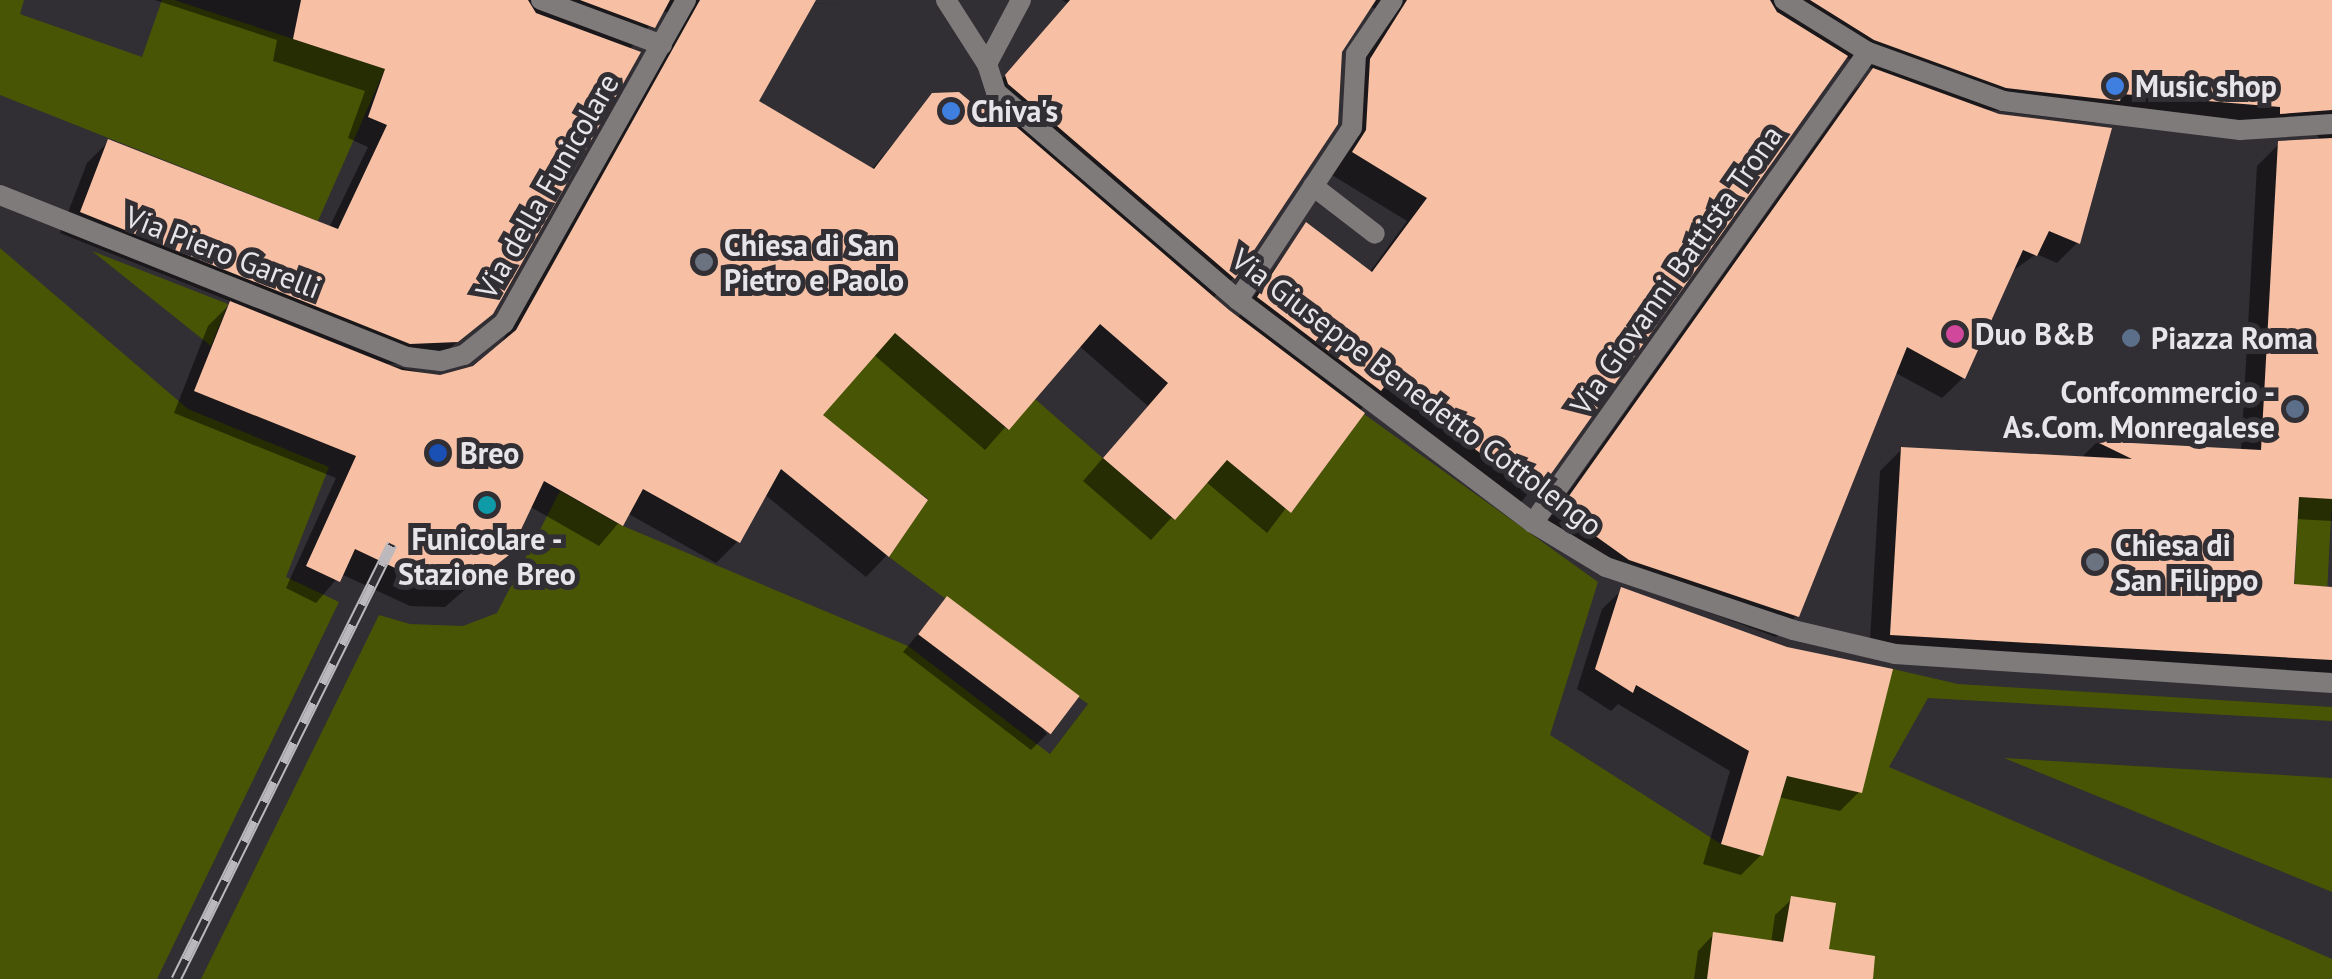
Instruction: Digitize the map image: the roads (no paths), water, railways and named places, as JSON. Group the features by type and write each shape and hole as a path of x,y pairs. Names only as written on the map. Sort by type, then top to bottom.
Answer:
{"street":[{"path":"541,0 662,45"},
{"name":"Via della Funicolare","path":"426,361 464,354 504,323 686,0"},
{"path":"946,0 987,64 1021,0"},
{"path":"1238,300 1356,119 1356,54 1392,0"},
{"path":"1784,0 1868,52 2014,103 2240,130 2332,124"},
{"name":"Via Giovanni Battista Trona","path":"1532,523 1868,52"},
{"name":"Via Giuseppe Benedetto Cottolengo","path":"987,64 996,92 1238,300 1532,523 1618,572 1793,630 1895,654 2332,683"},
{"path":"1314,186 1375,234"},
{"name":"Via Piero Garelli","path":"0,196 426,361"}],"railway":[{"path":"176,979 392,544"}],"place":[{"name":"Music shop","path":"2115,86"},
{"name":"Chiva's","path":"951,111"},
{"name":"Chiesa di San Pietro e Paolo","path":"704,262"},
{"name":"Duo B&B","path":"1955,334"},
{"name":"Piazza Roma","path":"2131,338"},
{"name":"Confcommercio - As.Com. Monregalese","path":"2295,409"},
{"name":"Breo","path":"438,453"},
{"name":"Funicolare - Stazione Breo","path":"487,505"},
{"name":"Chiesa di San Filippo","path":"2095,562"}]}
